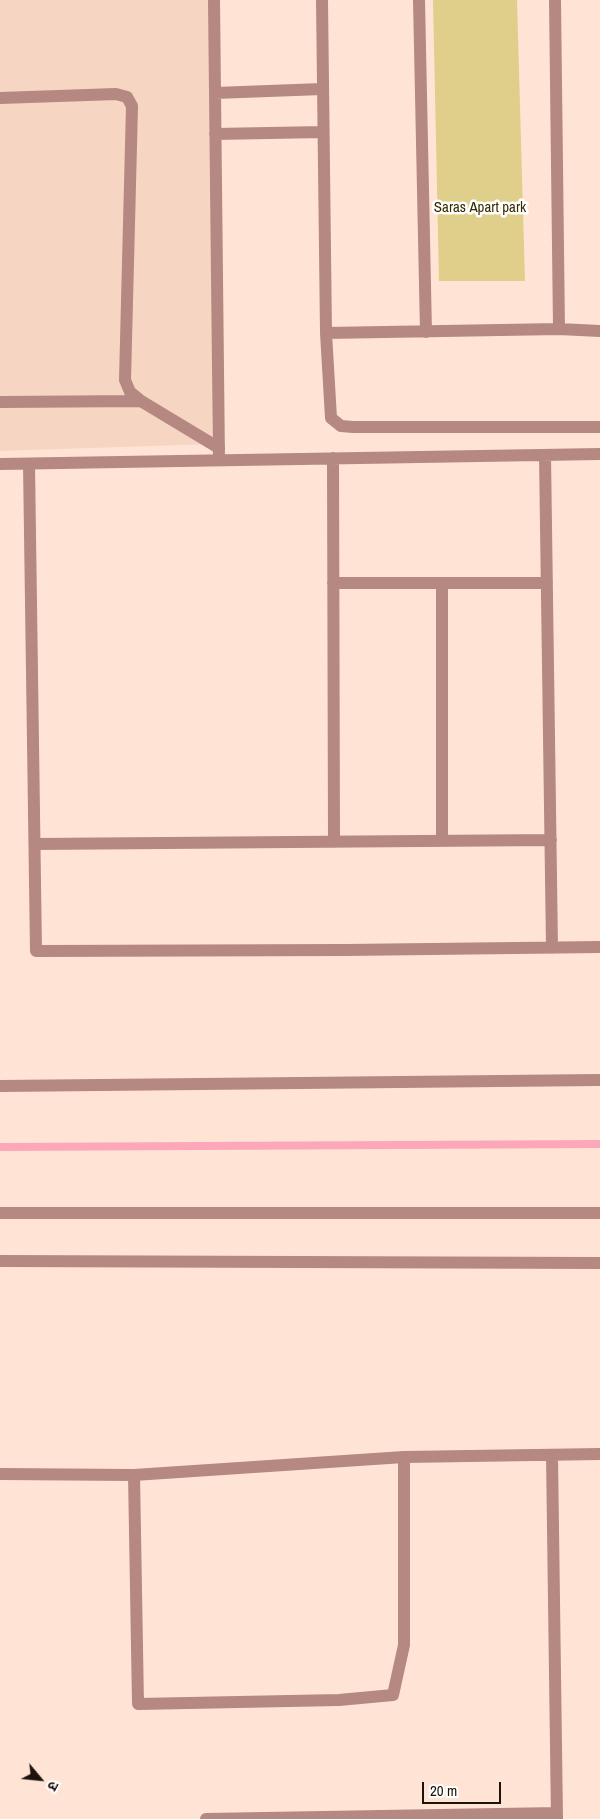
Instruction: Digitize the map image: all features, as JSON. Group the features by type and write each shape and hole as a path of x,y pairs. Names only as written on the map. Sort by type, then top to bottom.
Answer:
{"street":[{"path":"214,0 219,454"},
{"path":"322,0 326,333 331,418 341,426 352,427 600,427"},
{"path":"419,0 426,332"},
{"path":"555,0 559,329"},
{"path":"215,93 322,89"},
{"path":"0,98 116,94 127,97 132,106 124,380 130,392 141,401 219,454"},
{"path":"215,134 323,132"},
{"path":"326,333 600,330"},
{"path":"0,402 141,401"},
{"path":"0,464 219,454 333,458 600,454"},
{"path":"545,455 552,948"},
{"path":"333,458 334,842"},
{"path":"29,464 36,951 600,947"},
{"path":"333,583 547,584"},
{"path":"442,584 442,840"},
{"path":"35,844 551,840"},
{"path":"0,1086 600,1080"},
{"path":"0,1214 600,1213"},
{"path":"0,1261 600,1262"},
{"path":"0,1474 134,1475 404,1457 600,1454"},
{"path":"206,1819 557,1816 552,1455"},
{"path":"134,1475 138,1704 339,1700 393,1695 404,1645 404,1457"}],"shaded area":[{"path":"0,0 214,0 212,444 0,451"}],"green space":[{"name":"Saras Apart park","path":"433,0 517,0 525,281 439,281"}],"waterway":[{"path":"0,1147 600,1144"}]}
